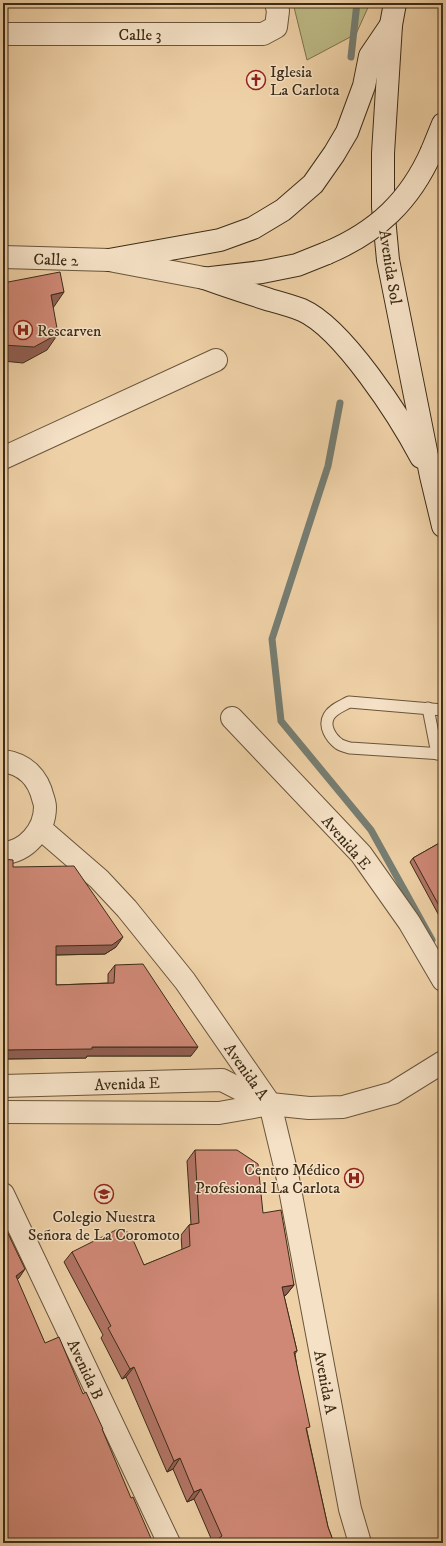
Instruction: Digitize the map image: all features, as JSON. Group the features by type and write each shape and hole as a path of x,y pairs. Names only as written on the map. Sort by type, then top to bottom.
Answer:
{"street":[{"name":"Calle 3","path":"3,34 263,34 276,27 278,11 276,3"},
{"name":"Avenida Sol","path":"395,3 391,25 383,153 383,207 388,260 431,476 443,526"},
{"path":"109,260 220,240 253,228 283,210 313,184 347,132 364,86 370,56 391,25"},
{"path":"204,278 262,272 297,265 348,244 369,231 385,219 413,186 425,168 443,124"},
{"name":"Calle 2","path":"3,257 109,260"},
{"path":"109,260 204,278 302,310 322,322 354,356 372,379 415,445 431,476"},
{"path":"3,458 216,360"},
{"name":"Avenida E","path":"232,718 360,854 409,922 443,980"},
{"path":"3,761 15,763 30,772 40,786 45,807 40,828 32,839 21,848 8,853 3,853"},
{"name":"Avenida A","path":"40,828 99,879 127,909 185,981 270,1104 288,1179 350,1509 360,1543"},
{"name":"Avenida E","path":"3,1112 219,1113 270,1104 309,1108 343,1107 394,1093 443,1062"},
{"name":"Avenida E","path":"3,1086 222,1080 270,1104"},
{"name":"Avenida B","path":"3,1194 169,1543"}],"lane":[{"path":"428,708 440,754 350,748 339,744 330,734 326,726 328,717 337,708 349,702 428,708 443,710"}],"shaded area":[{"path":"293,3 370,3 356,34 307,60"}],"building":[{"name":"Rescarven","path":"60,272 64,292 51,295 58,334 34,347 3,345 3,283"},
{"path":"443,841 443,913 413,858"},
{"path":"3,859 13,860 13,867 74,866 123,937 112,945 56,946 56,985 114,983 115,965 143,964 198,1047 92,1047 92,1049 3,1050"},
{"path":"195,1150 237,1150 258,1164 263,1213 281,1210 294,1285 282,1287 297,1351 294,1352 310,1427 306,1428 328,1527 334,1543 222,1543 219,1538 222,1536 201,1489 194,1492 180,1458 174,1461 134,1367 130,1369 108,1328 111,1326 72,1252 118,1229 130,1233 144,1265 190,1246 189,1225 199,1223"},
{"path":"3,1223 25,1269 16,1276 45,1343 59,1337 83,1394 86,1392 103,1429 131,1498 133,1497 153,1543 3,1543"}],"waterway":[{"path":"351,57 357,3"},
{"path":"340,403 328,466 272,639 281,721 371,830 432,940"}],"place":[{"name":"Iglesia La Carlota","path":"256,80"},
{"name":"Rescarven","path":"23,330"},
{"name":"Centro Médico Profesional La Carlota","path":"354,1178"},
{"name":"Colegio Nuestra Señora de La Coromoto","path":"104,1194"}]}
